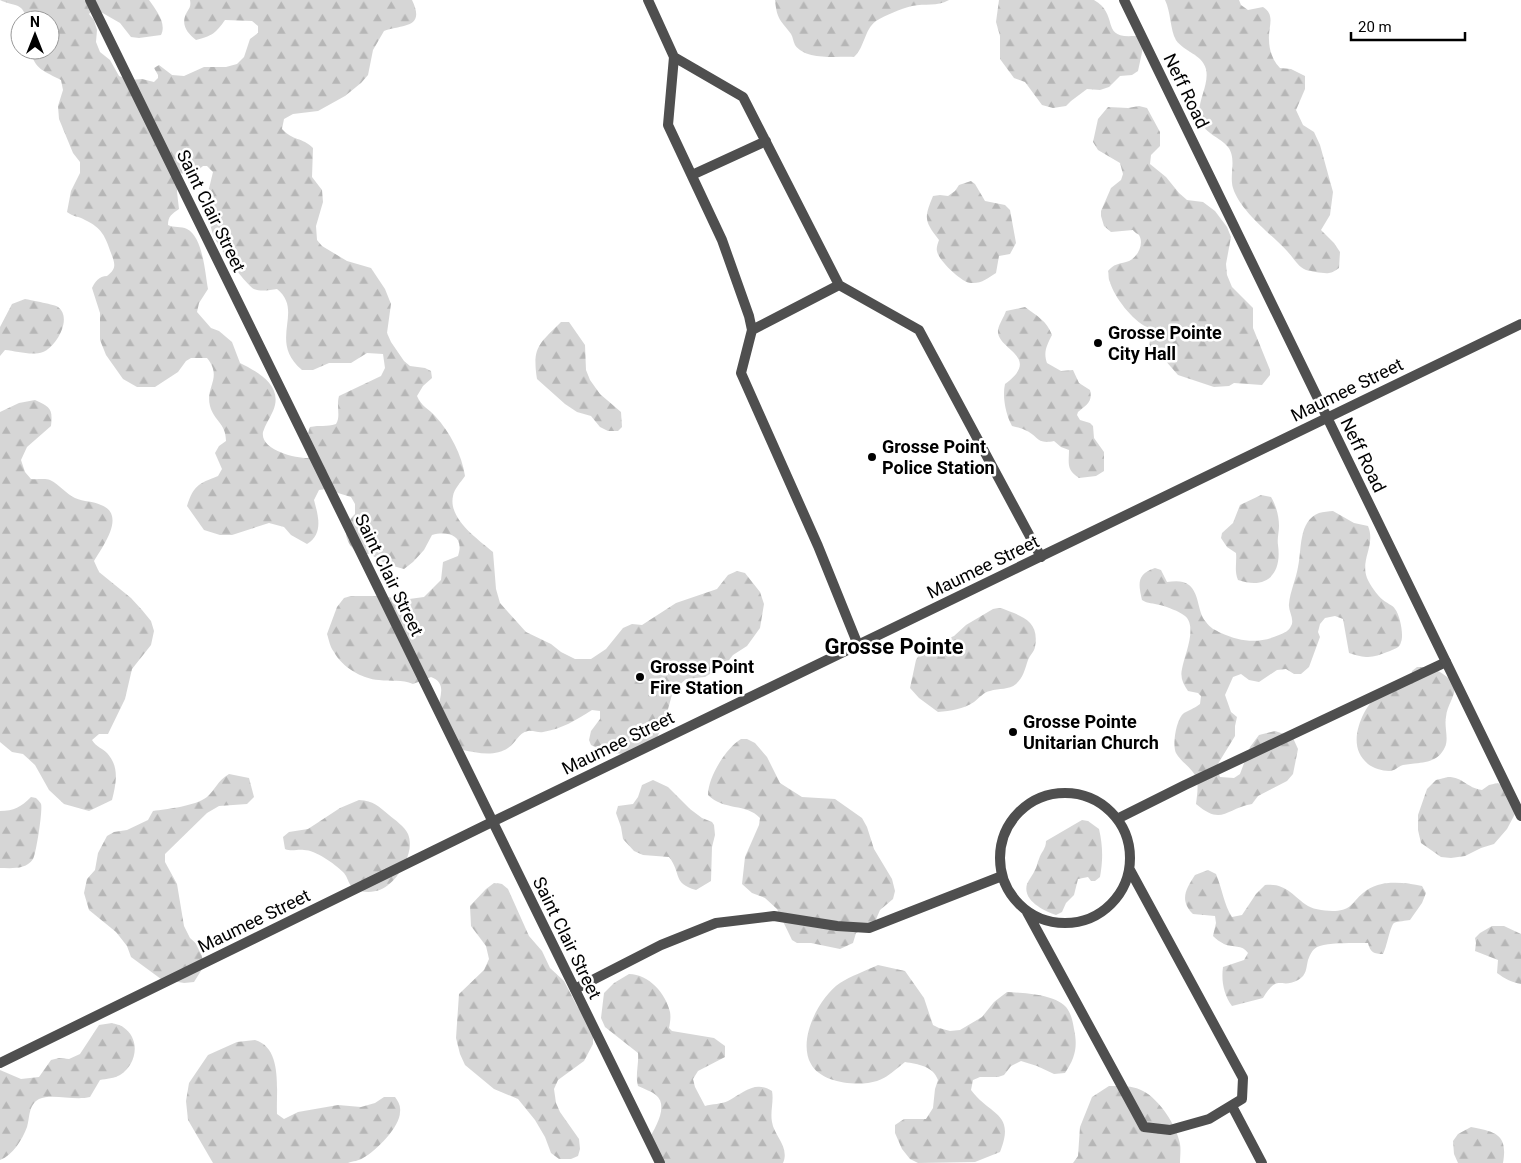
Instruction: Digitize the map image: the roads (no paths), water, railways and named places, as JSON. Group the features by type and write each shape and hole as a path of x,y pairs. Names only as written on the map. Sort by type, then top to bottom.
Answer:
{"street":[{"name":"Saint Clair Street","path":"90,0 660,1163"},
{"path":"648,0 674,57 668,125 722,240 749,316 752,330 741,374 818,546 858,645"},
{"name":"Neff Road","path":"1124,0 1521,816"},
{"path":"674,57 743,97 840,285 918,330 1041,557"},
{"path":"692,176 766,141"},
{"path":"752,330 840,285"},
{"name":"Maumee Street","path":"0,1063 492,822 1521,324"},
{"path":"1117,819 1446,662"},
{"path":"1027,912 1046,921 1069,924 1090,919 1109,908 1123,891 1130,870 1131,848 1124,827 1110,810 1093,798 1072,792 1051,794 1031,802 1014,816 1004,834 999,855 1002,876 1011,896 1027,912 1144,1127 1170,1130 1209,1119 1242,1100 1243,1078 1130,870"},
{"path":"575,989 661,945 716,923 774,916 837,926 869,928 1002,876"},
{"path":"1232,1106 1262,1163"}],"place":[{"name":"Grosse Pointe City Hall","path":"1098,343"},
{"name":"Grosse Point Police Station","path":"872,457"},
{"name":"Grosse Point Fire Station","path":"640,677"},
{"name":"Grosse Pointe Unitarian Church","path":"1013,732"}],"district":[{"name":"Grosse Pointe","path":"894,646"}]}
